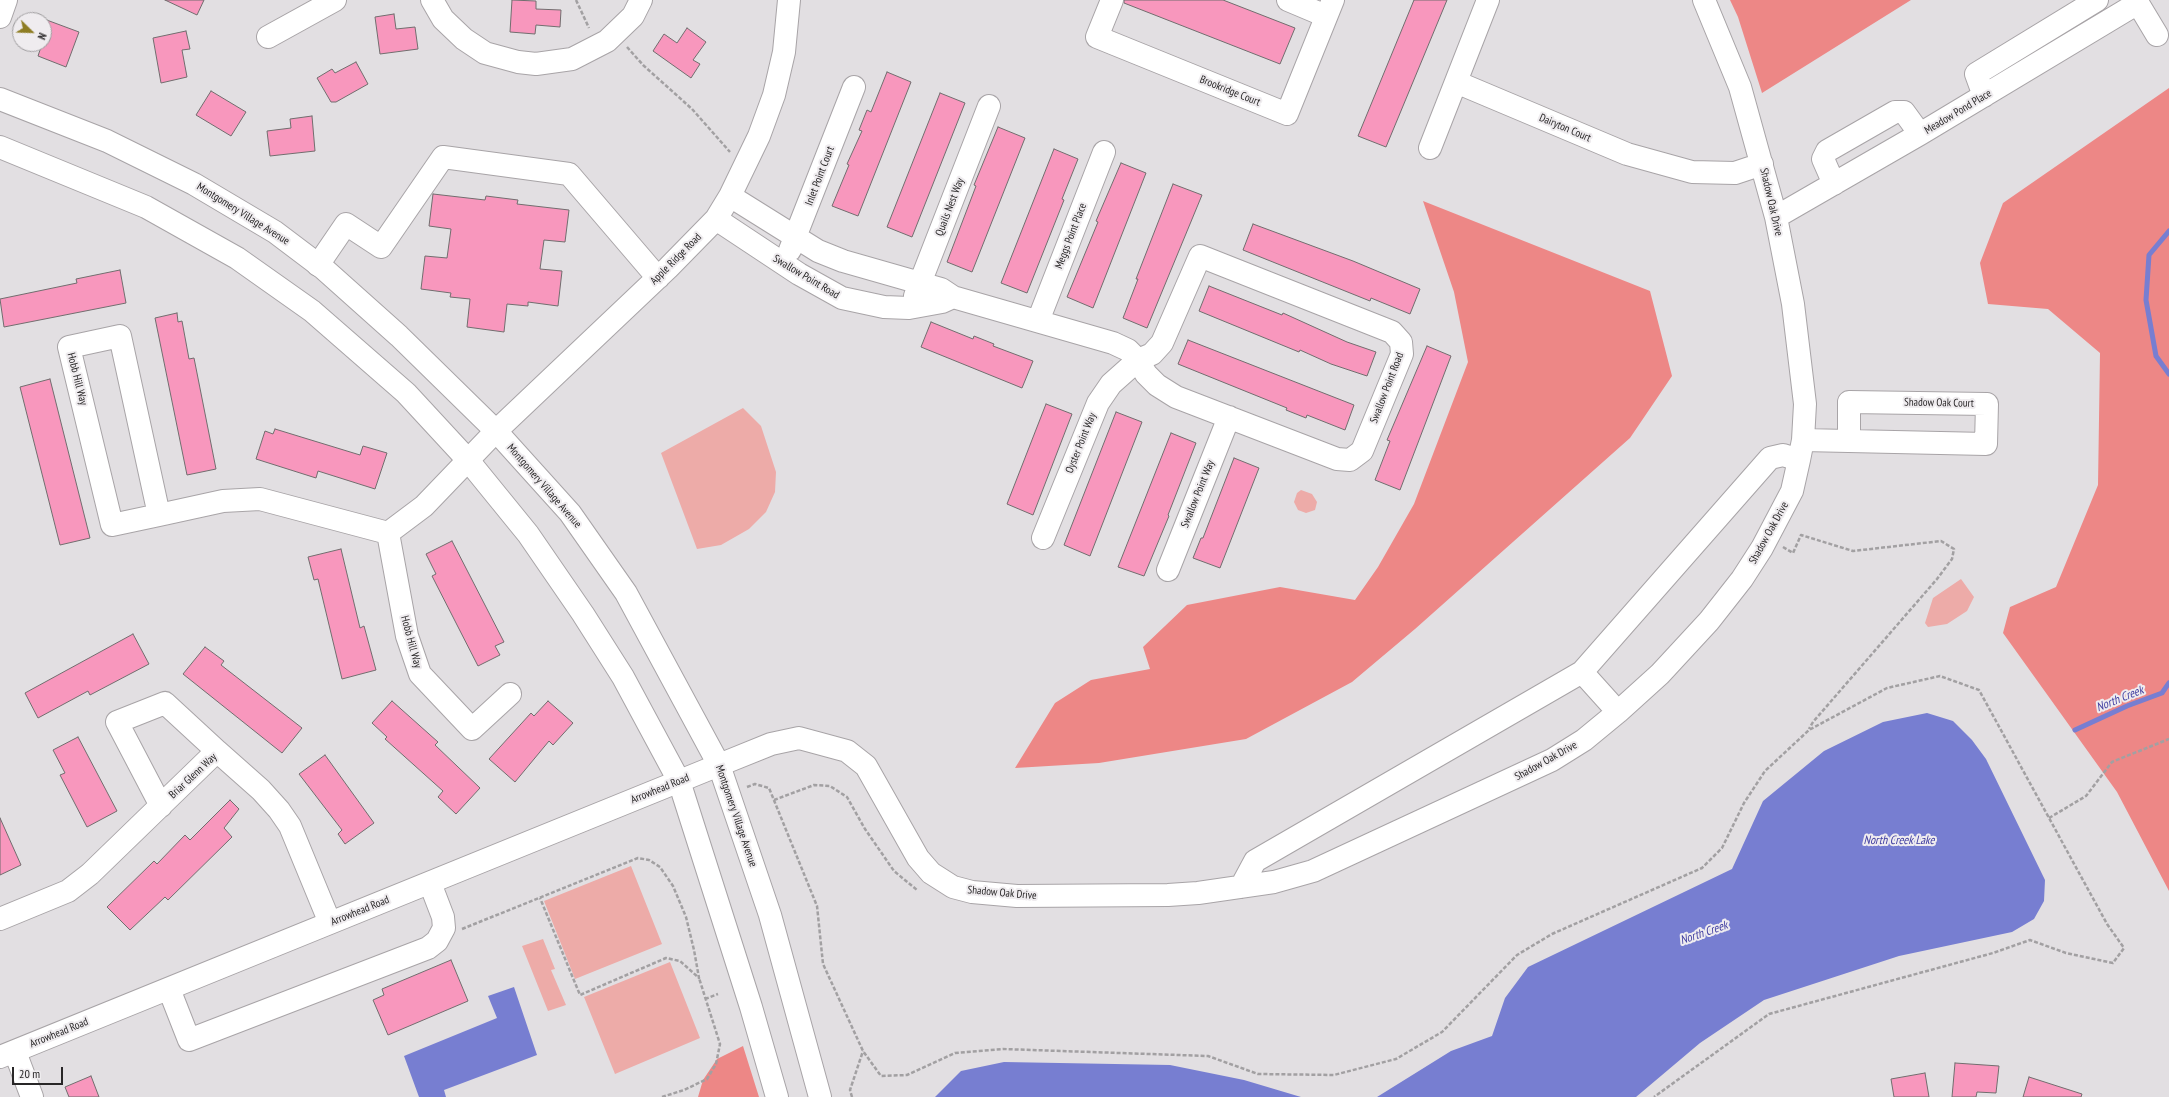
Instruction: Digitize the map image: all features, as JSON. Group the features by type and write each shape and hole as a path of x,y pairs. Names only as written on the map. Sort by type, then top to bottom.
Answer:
{"street":[{"path":"0,17 6,0"},
{"path":"268,37 335,0"},
{"path":"432,0 443,19 464,39 485,53 518,62 536,64 572,59 611,37 634,16 641,0"},
{"name":"Apple Ridge Road","path":"467,459 658,278 716,219 730,196 759,136 774,96 784,52 789,0"},
{"name":"Brookridge Court","path":"1112,0 1097,38 1287,114 1330,8"},
{"path":"1288,0 1330,8"},
{"path":"1430,148 1488,0"},
{"name":"Shadow Oak Drive","path":"719,765 771,744 799,738 847,751 866,766 918,858 931,873 953,887 972,892 1017,896 1168,895 1274,882 1312,871 1462,803 1552,760 1584,740 1660,674 1709,621 1742,579 1768,537 1792,490 1801,450 1805,404 1793,304 1776,217 1740,87 1704,0"},
{"path":"1984,96 1976,74 2097,0"},
{"path":"2137,2 2157,35"},
{"name":"Meadow Pond Place","path":"1776,217 1984,96 2137,2"},
{"name":"Dairyton Court","path":"1456,82 1627,154 1692,172 1735,173 1762,164"},
{"name":"Inlet Point Court","path":"783,263 796,237 854,87"},
{"name":"Montgomery Village Avenue","path":"0,99 107,141 194,184 274,232 318,265 399,336 496,431 570,513 626,593 719,765 770,915 820,1097"},
{"name":"Quails Nest Way","path":"909,308 920,284 990,106"},
{"path":"1834,184 1823,159 1827,151 1895,112 1904,112 1920,134"},
{"path":"0,147 146,207 237,258 312,310 406,393 467,459 528,534 583,614 623,677 679,781 751,1007 777,1097"},
{"name":"Meggs Point Place","path":"1038,321 1104,152"},
{"path":"318,265 346,224 381,247 443,157 568,174 658,278"},
{"name":"Swallow Point Road","path":"730,196 818,251 843,261 941,290 953,297 1113,343 1128,350 1138,360 1146,374 1157,385 1176,397 1337,459 1350,460 1362,451 1402,354 1401,342 1392,332 1200,256 1162,343 1152,354 1138,360"},
{"name":"Swallow Point Road","path":"716,219 783,263 842,298 884,307 909,308 942,302 953,297"},
{"name":"Hobb Hill Way","path":"159,515 120,336 69,347 112,524 159,515 223,501 260,499 388,533 408,636 420,674 472,729 510,694"},
{"name":"Oyster Point Way","path":"1043,538 1098,402 1111,384 1138,360"},
{"name":"Shadow Oak Court","path":"1801,450 1849,441 1986,444 1987,404 1849,402 1849,441"},
{"name":"Swallow Point Way","path":"1168,570 1229,417"},
{"path":"1241,887 1255,861 1582,672 1770,458 1801,450"},
{"path":"388,533 424,506 467,459"},
{"path":"1582,672 1618,712"},
{"path":"161,806 116,722 166,703 217,751"},
{"name":"Briar Glenn Way","path":"0,919 68,892 90,874 217,751 261,790 279,810 290,826 330,923"},
{"name":"Arrowhead Road","path":"7,1054 719,765"},
{"path":"169,989 189,1040 428,948 437,940 444,928 443,917 430,883"},
{"path":"7,1054 32,1097"}],"path":[{"path":"576,0 588,27 611,37 692,109 743,168"},
{"path":"1768,537 1792,553 1801,535 1853,551 1941,541 1954,549 1952,559 1937,579 1814,722 1809,730"},
{"path":"743,788 755,784 769,788 817,906 823,964 863,1051 881,1076 907,1075 955,1053 1003,1049 1208,1056 1258,1074 1334,1075 1396,1059 1442,1032 1517,955 1552,934 1702,868 1722,848 1744,803 1765,771 1809,730 1887,688 1940,676 1979,690 2107,924 2124,948 2113,963 2066,953 2030,940 1993,953 1769,1014 1654,1097"},
{"path":"2049,818 2086,796 2112,762 2169,739"},
{"path":"774,800 814,785 830,786 847,797 865,829 894,871 917,890"},
{"path":"444,928 461,930 638,858 649,860 660,867 673,886 686,917 699,978 720,1044 716,1064 707,1079 684,1090 662,1097"},
{"path":"540,898 580,995 666,958 680,961 699,978"},
{"path":"705,999 718,994"},
{"path":"852,1097 850,1090 863,1051"}],"shaded area":[{"path":"1730,0 1911,0 1762,93 1738,17"},
{"path":"2169,88 2169,891 2117,792 2003,633 2010,607 2056,587 2098,485 2100,353 2048,309 1988,304 1980,263 2003,203"},
{"path":"1423,201 1650,291 1672,376 1630,438 1415,629 1352,682 1246,739 1099,763 1015,768 1055,703 1091,680 1150,669 1143,647 1187,605 1280,587 1355,600 1378,567 1414,504 1468,362 1454,292"},
{"path":"743,408 761,426 776,472 775,492 766,512 749,529 721,545 697,549 661,453"},
{"path":"1301,490 1312,494 1317,502 1315,510 1306,513 1298,510 1294,502 1297,493"},
{"path":"1961,579 1974,597 1967,611 1947,624 1928,627 1925,623 1933,598"},
{"path":"631,866 662,944 575,979 544,901"},
{"path":"543,939 555,969 551,970 566,1005 548,1011 522,946"},
{"path":"670,962 700,1038 615,1074 584,997"},
{"path":"743,1046 759,1097 698,1097 703,1080 717,1059"}],"water":[{"name":"North Creek Lake","path":"1927,713 1953,721 1972,740 1986,759 2045,880 2044,901 2034,919 2012,932 1899,956 1764,1000 1700,1043 1636,1097 1377,1097 1451,1051 1492,1036 1505,998 1528,967 1732,869 1763,801 1824,751 1883,722"},
{"path":"514,987 537,1055 444,1090 446,1097 419,1097 404,1056 497,1018 488,996"},
{"path":"1004,1062 1170,1065 1244,1080 1301,1097 935,1097 961,1071"}],"building":[{"path":"165,0 204,0 197,15"},
{"path":"512,0 536,1 536,9 561,10 560,27 536,25 535,34 510,32"},
{"path":"1124,0 1223,0 1295,28 1280,64 1124,3"},
{"path":"1414,0 1447,0 1386,147 1358,136"},
{"path":"394,14 396,29 415,27 418,49 380,54 375,17"},
{"path":"52,22 79,32 66,67 38,56 39,52 52,52"},
{"path":"687,28 706,42 693,60 700,64 691,78 653,51 664,34 677,43"},
{"path":"186,31 190,49 182,50 187,77 161,83 153,38"},
{"path":"356,62 368,84 336,102 331,102 317,78 332,69 335,73"},
{"path":"887,72 911,82 858,216 832,206 849,165 847,164 862,131 859,130 867,110 871,112"},
{"path":"211,91 246,112 231,136 196,115"},
{"path":"940,93 965,103 912,237 887,227"},
{"path":"312,116 315,151 270,156 267,131 291,128 290,119"},
{"path":"998,127 1025,138 972,272 947,262 976,186 974,185"},
{"path":"1054,149 1078,159 1062,199 1064,200 1027,293 1001,283"},
{"path":"1121,163 1146,173 1093,308 1067,297 1098,222 1096,221"},
{"path":"1173,184 1202,195 1147,328 1123,318 1138,279 1136,279"},
{"path":"433,194 485,200 486,196 518,200 517,204 569,210 565,242 544,240 540,269 562,271 558,306 528,302 528,306 507,304 504,332 467,327 470,299 450,297 451,293 421,289 425,256 447,258 451,229 429,226"},
{"path":"1253,224 1353,261 1420,289 1410,314 1371,298 1370,301 1243,250"},
{"path":"120,270 126,303 4,327 0,299 77,283 76,279"},
{"path":"1209,286 1282,315 1283,313 1347,342 1376,352 1367,376 1331,364 1300,350 1299,352 1199,311"},
{"path":"177,313 178,322 182,321 189,359 194,358 216,469 187,475 155,318"},
{"path":"931,322 973,339 974,336 994,344 993,346 1033,361 1022,388 921,347"},
{"path":"1188,340 1354,405 1345,430 1307,415 1306,418 1286,410 1287,408 1178,364"},
{"path":"1427,346 1451,356 1400,490 1375,480 1390,441 1387,440"},
{"path":"50,379 90,538 60,545 20,387"},
{"path":"1046,404 1072,414 1033,515 1007,504"},
{"path":"1116,412 1142,422 1090,556 1064,545"},
{"path":"275,429 360,455 363,446 387,453 375,489 318,471 316,478 256,459 265,431 273,434"},
{"path":"1171,433 1196,443 1168,515 1169,516 1144,576 1118,567"},
{"path":"1234,458 1259,468 1220,568 1193,558 1201,538 1203,538"},
{"path":"452,541 504,642 495,646 500,655 478,666 432,576 436,574 426,554"},
{"path":"341,549 360,628 364,626 376,670 342,679 318,579 314,580 308,557"},
{"path":"133,634 149,664 90,695 88,691 38,718 25,693"},
{"path":"205,647 224,661 221,665 302,728 282,753 183,674"},
{"path":"392,701 438,742 435,745 480,788 456,814 438,797 443,791 385,739 387,737 372,723"},
{"path":"548,701 573,723 553,745 549,741 515,782 489,759 531,713 534,716"},
{"path":"78,737 117,811 87,827 60,775 65,773 53,750"},
{"path":"325,755 374,823 345,844 338,834 342,830 299,774"},
{"path":"230,800 239,809 224,828 232,837 168,900 165,897 130,930 107,907 154,861 157,864 185,835 190,840"},
{"path":"0,818 21,865 0,875"},
{"path":"451,960 468,1001 388,1035 373,1000 384,995 382,989"},
{"path":"1955,1063 1999,1066 1996,1093 1977,1092 1976,1097 1952,1097"},
{"path":"1925,1073 1929,1097 1894,1097 1891,1079"},
{"path":"91,1076 99,1097 69,1097 65,1087"},
{"path":"2029,1077 2082,1094 2081,1097 2023,1097"}],"waterway":[{"name":"North Creek","path":"2169,231 2149,255 2146,300 2156,356 2169,374"},
{"name":"North Creek","path":"2075,730 2127,706 2162,693 2169,683"}]}
